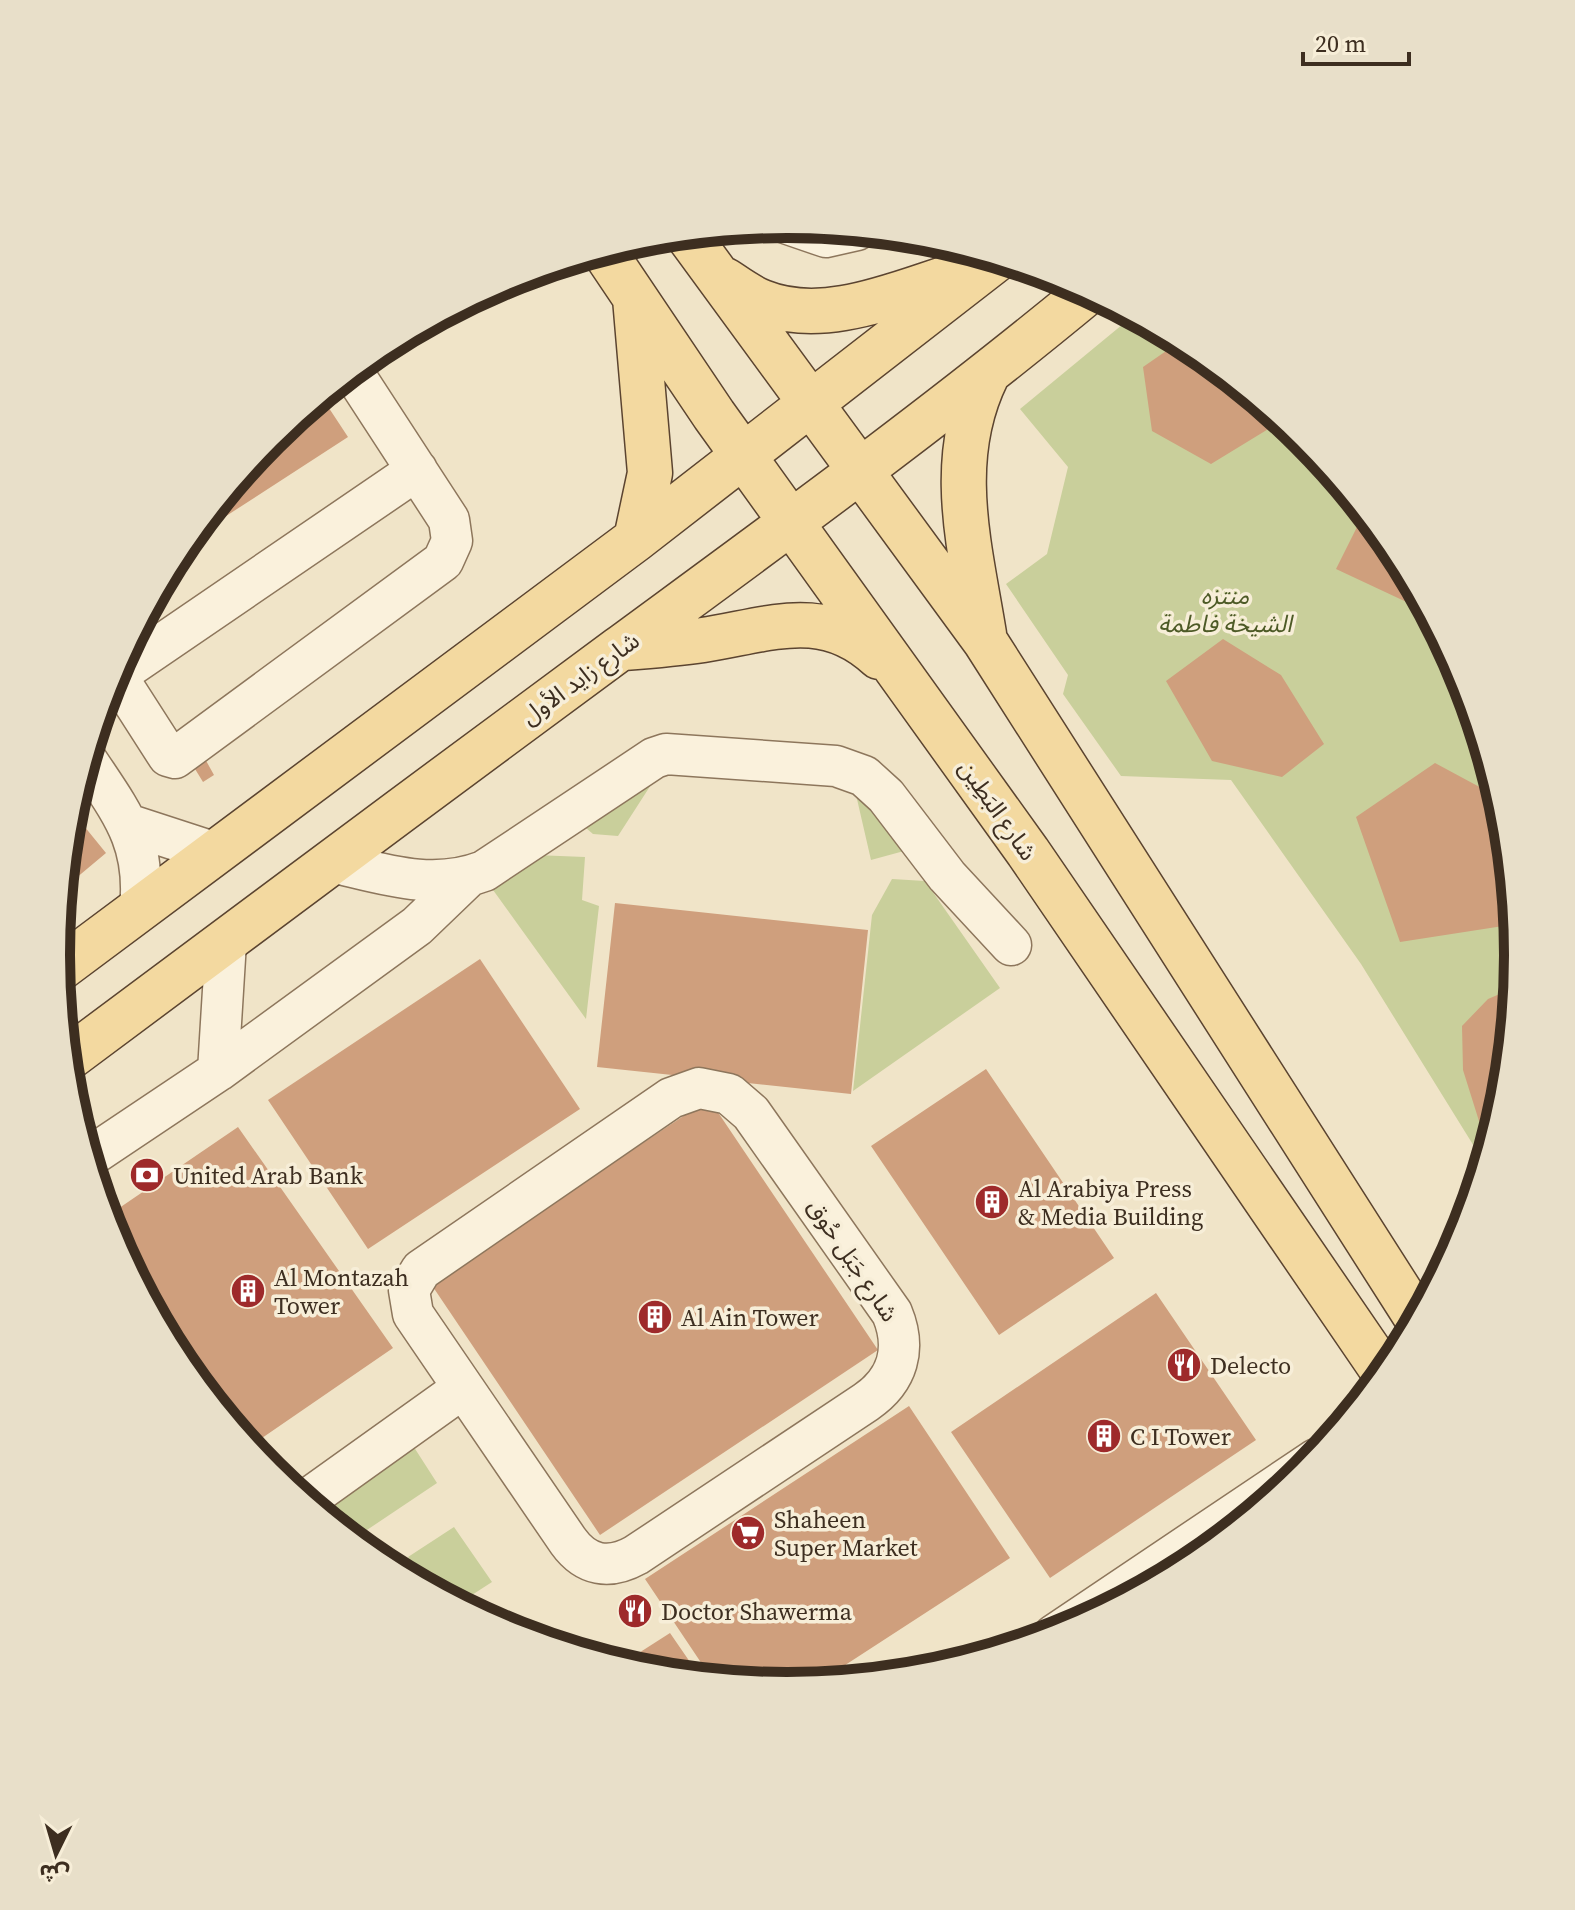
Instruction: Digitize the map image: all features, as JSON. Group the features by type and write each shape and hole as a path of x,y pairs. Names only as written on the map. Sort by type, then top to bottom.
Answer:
{"main road":[{"path":"694,244 985,641 1411,1310"},
{"name":"شارع البَطِين","path":"610,260 744,457 913,689 1378,1363"},
{"path":"717,275 760,302 807,312 859,304 983,265"},
{"path":"70,961 636,539 987,266"},
{"path":"634,292 650,473 636,539"},
{"name":"شارع زايد الأول","path":"77,1052 620,648 793,524 987,375 1079,299"},
{"path":"985,641 961,495 967,434 987,375"},
{"path":"620,648 701,640 780,625 814,624 862,642 913,689"}],"street":[{"path":"121,689 168,756 175,758 437,568 449,551 452,530 358,381"},
{"path":"132,664 417,470"},
{"path":"332,862 426,883 467,878 484,871 654,758 666,754 836,766 876,785 947,876 1011,945"},
{"path":"94,771 130,825 141,866 140,909"},
{"path":"130,825 216,853"},
{"path":"97,1152 218,1071 417,926 467,878"},
{"path":"218,1071 226,942"},
{"name":"شارع جَبَل حُوق","path":"699,1088 729,1094 751,1113 892,1313 899,1329 898,1362 880,1392 636,1555 613,1565 599,1564 575,1551 463,1388 413,1314 409,1303 413,1279 421,1270 671,1098 699,1088"},
{"path":"314,1494 463,1388"},
{"path":"1121,1590 1247,1505"}],"green space":[{"name":"منتزه الشيخة فاطمة","path":"1125,322 1186,358 1224,386 1295,448 1357,518 1409,596 1431,638 1467,724 1481,769 1499,861 1505,955 1503,1002 1499,1049 1478,1152 1361,964 1231,780 1121,776 1063,694 1068,675 1006,584 1047,554 1068,467 1020,409"},
{"path":"656,777 618,836 593,834 579,822"},
{"path":"854,786 904,851 871,860"},
{"path":"535,855 585,857 582,900 599,906 586,1019 488,883"},
{"path":"892,879 925,881 1000,988 853,1091 872,915"},
{"path":"410,1441 437,1483 363,1533 323,1502"},
{"path":"454,1527 492,1582 468,1598 415,1568 408,1557"}],"building":[{"path":"1170,348 1224,386 1272,427 1211,464 1152,431 1143,367"},
{"path":"327,405 348,437 214,524 280,448"},
{"path":"1360,522 1414,605 1336,569"},
{"path":"1223,639 1281,675 1324,744 1282,777 1212,761 1166,681"},
{"path":"204,757 214,775 203,782 192,764"},
{"path":"1435,763 1486,790 1499,861 1504,926 1400,942 1356,817"},
{"path":"82,824 106,853 74,879"},
{"path":"615,903 868,930 851,1094 597,1067"},
{"path":"480,959 580,1109 368,1249 268,1100"},
{"path":"1503,992 1499,1049 1484,1126 1479,1121 1463,1070 1462,1026 1488,999"},
{"name":"Al Arabiya Press & Media Building","path":"986,1069 1114,1258 999,1335 871,1146"},
{"name":"Al Ain Tower","path":"709,1099 878,1350 600,1535 431,1284"},
{"name":"Al Montazah Tower","path":"238,1127 393,1348 259,1440 218,1392 166,1314 117,1209"},
{"name":"C I Tower","path":"1156,1293 1256,1440 1050,1578 951,1432"},
{"path":"909,1406 1010,1558 834,1671 741,1671 704,1667 645,1579"},
{"path":"670,1633 693,1666 648,1659 634,1656"}],"place":[{"name":"United Arab Bank","path":"147,1175"},
{"name":"Al Arabiya Press & Media Building","path":"992,1202"},
{"name":"Al Montazah Tower","path":"248,1291"},
{"name":"Al Ain Tower","path":"655,1317"},
{"name":"Delecto","path":"1184,1365"},
{"name":"C I Tower","path":"1104,1436"},
{"name":"Shaheen Super Market","path":"748,1533"},
{"name":"Doctor Shawerma","path":"635,1611"}]}
